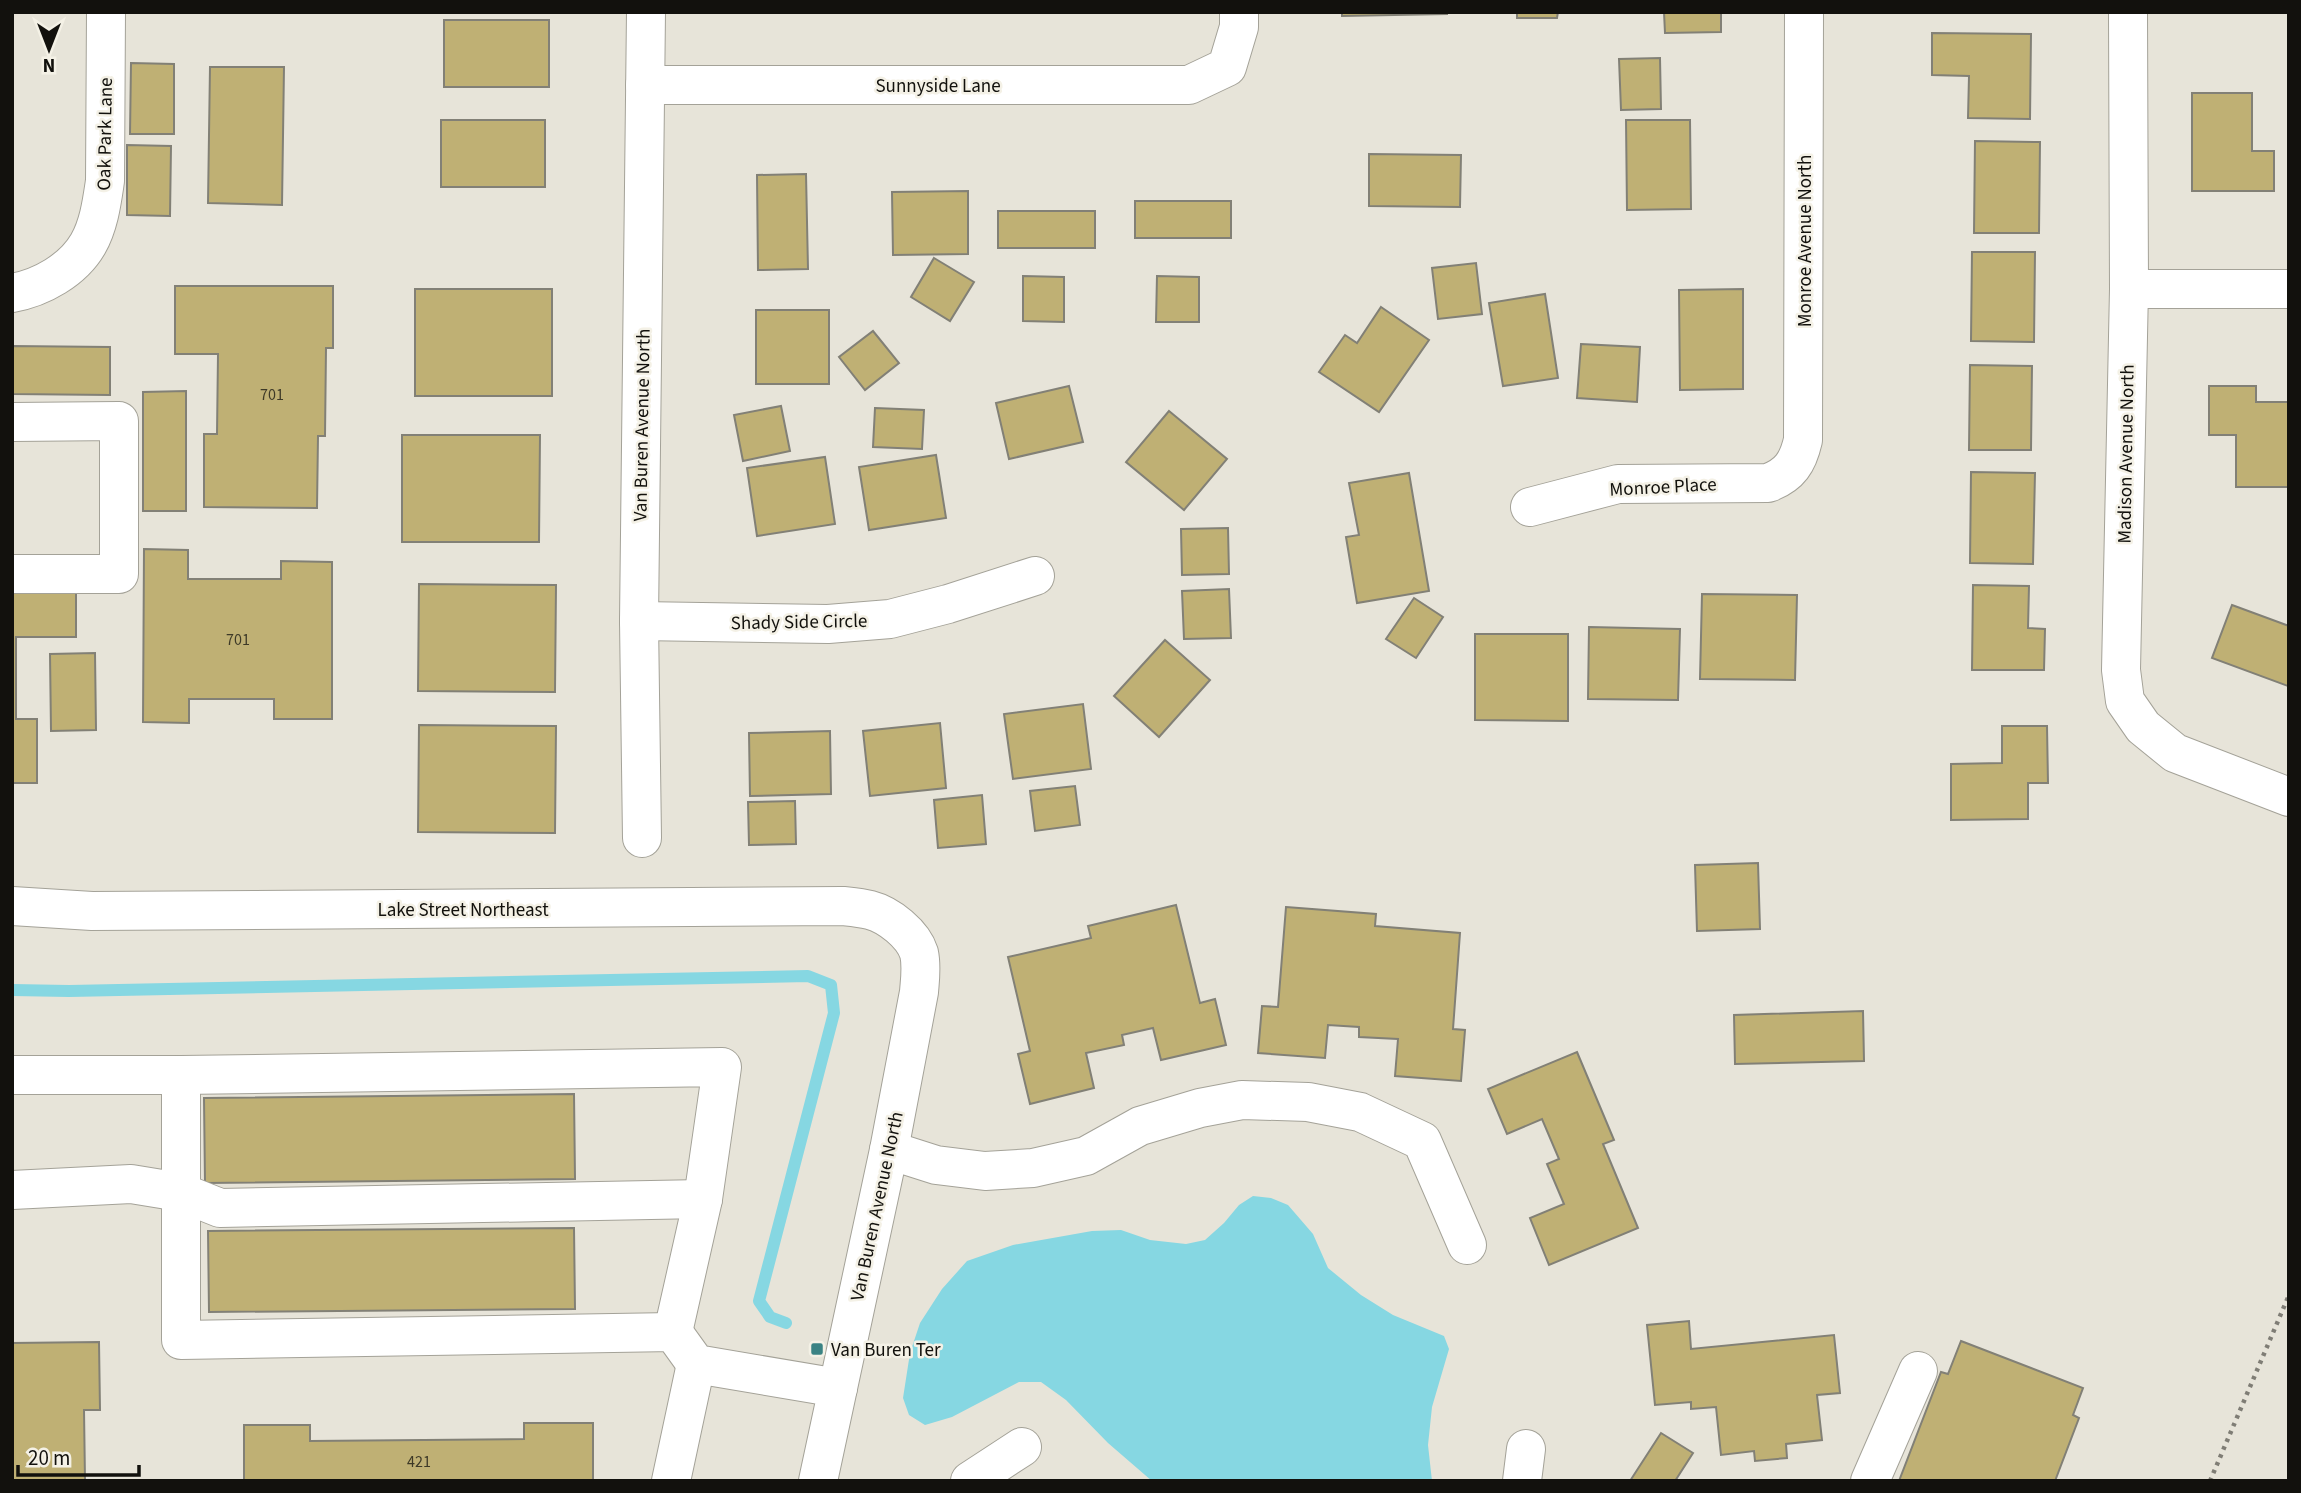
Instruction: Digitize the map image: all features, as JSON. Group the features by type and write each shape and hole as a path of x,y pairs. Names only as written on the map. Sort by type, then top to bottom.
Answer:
{"street":[{"name":"Oak Park Lane","path":"12,293 48,281 73,262 88,243 101,207 105,181 106,12"},
{"name":"Van Buren Avenue North","path":"642,838 639,621 646,12"},
{"name":"Sunnyside Lane","path":"645,85 1189,85 1227,67 1239,27 1239,12"},
{"name":"Monroe Avenue North","path":"1794,467 1804,440 1804,12"},
{"name":"Madison Avenue North","path":"2128,12 2129,289 2121,670 2125,701 2143,727 2175,753 2289,797"},
{"path":"2129,289 2289,289"},
{"path":"12,422 119,421 119,575 12,575"},
{"name":"Monroe Place","path":"1530,507 1618,484 1768,483 1782,478 1794,467"},
{"name":"Shady Side Circle","path":"639,621 828,624 890,619 948,604 1035,576"},
{"name":"Lake Street Northeast","path":"12,906 120,911 843,906 871,910 890,919 906,934"},
{"name":"Van Buren Avenue North","path":"818,1481 889,1150 919,992 921,968 918,950 906,934"},
{"path":"12,1075 722,1067 703,1199 673,1332 696,1364 838,1388"},
{"path":"181,1075 181,1340 673,1332"},
{"path":"889,1150 936,1165 985,1171 1032,1168 1086,1156 1140,1126 1200,1108 1242,1100 1308,1102 1360,1112 1422,1141 1466,1245"},
{"path":"12,1190 131,1184 180,1192 220,1208 703,1199"},
{"path":"671,1481 696,1364"},
{"path":"1870,1481 1918,1371"},
{"path":"970,1481 1022,1447"}],"path":[{"path":"2210,1481 2289,1295"}],"water":[{"path":"1253,1196 1271,1198 1288,1205 1313,1234 1328,1268 1361,1295 1393,1315 1444,1336 1449,1349 1432,1407 1428,1445 1432,1481 1152,1481 1108,1443 1066,1400 1041,1382 1019,1382 952,1417 925,1425 909,1415 903,1398 910,1353 920,1323 942,1289 967,1261 1013,1245 1092,1231 1121,1230 1150,1240 1186,1244 1205,1240 1239,1205"}],"building":[{"path":"1342,12 1447,12 1447,14 1342,16"},
{"path":"1517,12 1558,12 1557,18 1517,18"},
{"path":"1664,12 1721,12 1721,32 1665,33"},
{"path":"444,20 549,20 549,87 444,87"},
{"path":"1932,33 2031,34 2030,119 1968,118 1969,76 1932,75"},
{"path":"1660,58 1661,109 1621,110 1619,59"},
{"path":"131,63 174,64 174,134 130,134"},
{"path":"210,67 284,67 282,205 208,203"},
{"path":"2192,93 2252,93 2252,151 2274,151 2274,191 2192,191"},
{"path":"441,120 545,120 545,187 441,187"},
{"path":"1626,120 1690,120 1691,209 1627,210"},
{"path":"1975,141 2040,142 2039,233 1974,233"},
{"path":"127,145 171,146 170,216 127,215"},
{"path":"1369,154 1461,155 1460,207 1369,206"},
{"path":"806,174 808,269 758,270 757,175"},
{"path":"968,191 968,254 893,255 892,192"},
{"path":"1135,201 1231,201 1231,238 1135,238"},
{"path":"998,211 1095,211 1095,248 998,248"},
{"path":"1972,252 2035,252 2034,342 1971,341"},
{"path":"934,258 974,282 950,321 911,297"},
{"path":"1476,263 1482,314 1438,319 1432,268"},
{"path":"1023,276 1064,277 1064,322 1023,321"},
{"path":"1157,276 1199,277 1199,322 1156,322"},
{"path":"175,286 333,286 333,348 326,348 325,436 318,436 317,508 204,507 204,434 217,434 218,354 175,354"},
{"path":"415,289 552,289 552,396 415,396"},
{"path":"1743,289 1743,389 1680,390 1679,290"},
{"path":"1545,294 1558,378 1503,386 1489,303"},
{"path":"1381,307 1429,340 1379,412 1319,372 1345,335 1357,343"},
{"path":"756,310 829,310 829,384 756,384"},
{"path":"873,331 899,363 865,390 839,357"},
{"path":"1581,344 1640,347 1637,402 1577,398"},
{"path":"12,346 110,347 110,395 12,394"},
{"path":"1970,365 2032,366 2031,450 1969,450"},
{"path":"1069,386 1083,442 1009,459 996,403"},
{"path":"2209,386 2256,386 2256,402 2289,402 2289,487 2236,487 2236,435 2209,435"},
{"path":"186,391 186,511 143,511 143,392"},
{"path":"781,406 790,451 743,461 734,415"},
{"path":"875,408 924,410 922,449 873,447"},
{"path":"1169,411 1227,459 1184,510 1126,462"},
{"path":"402,435 540,435 539,542 402,542"},
{"path":"936,455 946,518 869,530 859,467"},
{"path":"825,457 835,524 757,536 747,468"},
{"path":"1971,472 2035,473 2033,564 1970,563"},
{"path":"1409,473 1429,591 1357,603 1346,537 1359,535 1349,483"},
{"path":"1228,528 1229,574 1182,575 1181,529"},
{"path":"144,549 188,550 188,579 281,579 281,561 332,562 332,719 274,719 274,699 189,699 189,723 143,722"},
{"path":"419,584 556,585 555,692 418,691"},
{"path":"1973,585 2029,586 2028,628 2045,629 2044,670 1972,670"},
{"path":"1229,589 1231,638 1184,639 1182,591"},
{"path":"12,593 76,593 76,637 16,637 16,719 37,719 37,783 12,783"},
{"path":"1702,594 1797,595 1795,680 1700,679"},
{"path":"1414,598 1443,617 1416,658 1386,639"},
{"path":"2232,605 2289,626 2288,686 2212,658"},
{"path":"1589,627 1680,629 1678,700 1588,699"},
{"path":"1475,634 1568,634 1568,721 1475,720"},
{"path":"1165,640 1210,680 1159,737 1114,696"},
{"path":"95,653 96,730 51,731 50,654"},
{"path":"1083,704 1091,769 1013,779 1004,714"},
{"path":"940,723 946,788 870,796 863,731"},
{"path":"419,725 556,726 555,833 418,832"},
{"path":"2002,726 2047,726 2048,783 2028,783 2028,819 1951,820 1951,764 2002,763"},
{"path":"830,731 831,794 750,796 749,733"},
{"path":"1075,786 1080,825 1035,831 1030,791"},
{"path":"982,795 986,844 938,848 934,800"},
{"path":"795,801 796,844 749,845 748,802"},
{"path":"1758,863 1760,929 1697,931 1695,865"},
{"path":"1176,905 1200,1003 1215,999 1226,1045 1161,1060 1153,1028 1122,1035 1124,1045 1086,1053 1094,1088 1030,1104 1018,1054 1030,1051 1008,957 1091,938 1088,926"},
{"path":"1286,907 1376,914 1375,926 1460,933 1453,1029 1465,1030 1461,1081 1395,1076 1398,1039 1359,1037 1359,1027 1328,1025 1325,1058 1258,1053 1262,1006 1278,1007"},
{"path":"1863,1011 1864,1061 1735,1064 1734,1015"},
{"path":"1577,1052 1614,1140 1603,1144 1638,1228 1549,1265 1530,1218 1564,1204 1547,1164 1559,1159 1542,1119 1507,1134 1488,1089"},
{"path":"574,1094 575,1179 205,1183 204,1098"},
{"path":"574,1228 575,1309 209,1312 208,1231"},
{"path":"1689,1321 1691,1349 1834,1335 1840,1393 1817,1395 1822,1440 1786,1444 1787,1458 1755,1461 1754,1451 1721,1455 1716,1407 1691,1409 1691,1402 1655,1405 1647,1325"},
{"path":"1961,1341 2083,1388 2073,1415 2079,1418 2055,1481 1899,1481 1941,1372 1948,1374"},
{"path":"99,1342 100,1410 84,1410 85,1481 12,1481 12,1343"},
{"path":"524,1423 593,1423 593,1481 244,1481 244,1425 310,1425 310,1441 524,1439"},
{"path":"1661,1433 1693,1453 1675,1481 1630,1481"}],"waterway":[{"path":"12,990 808,976 831,985 834,1013 759,1301 770,1317 786,1323"}],"place":[{"name":"Van Buren Ter","path":"817,1349"}]}
